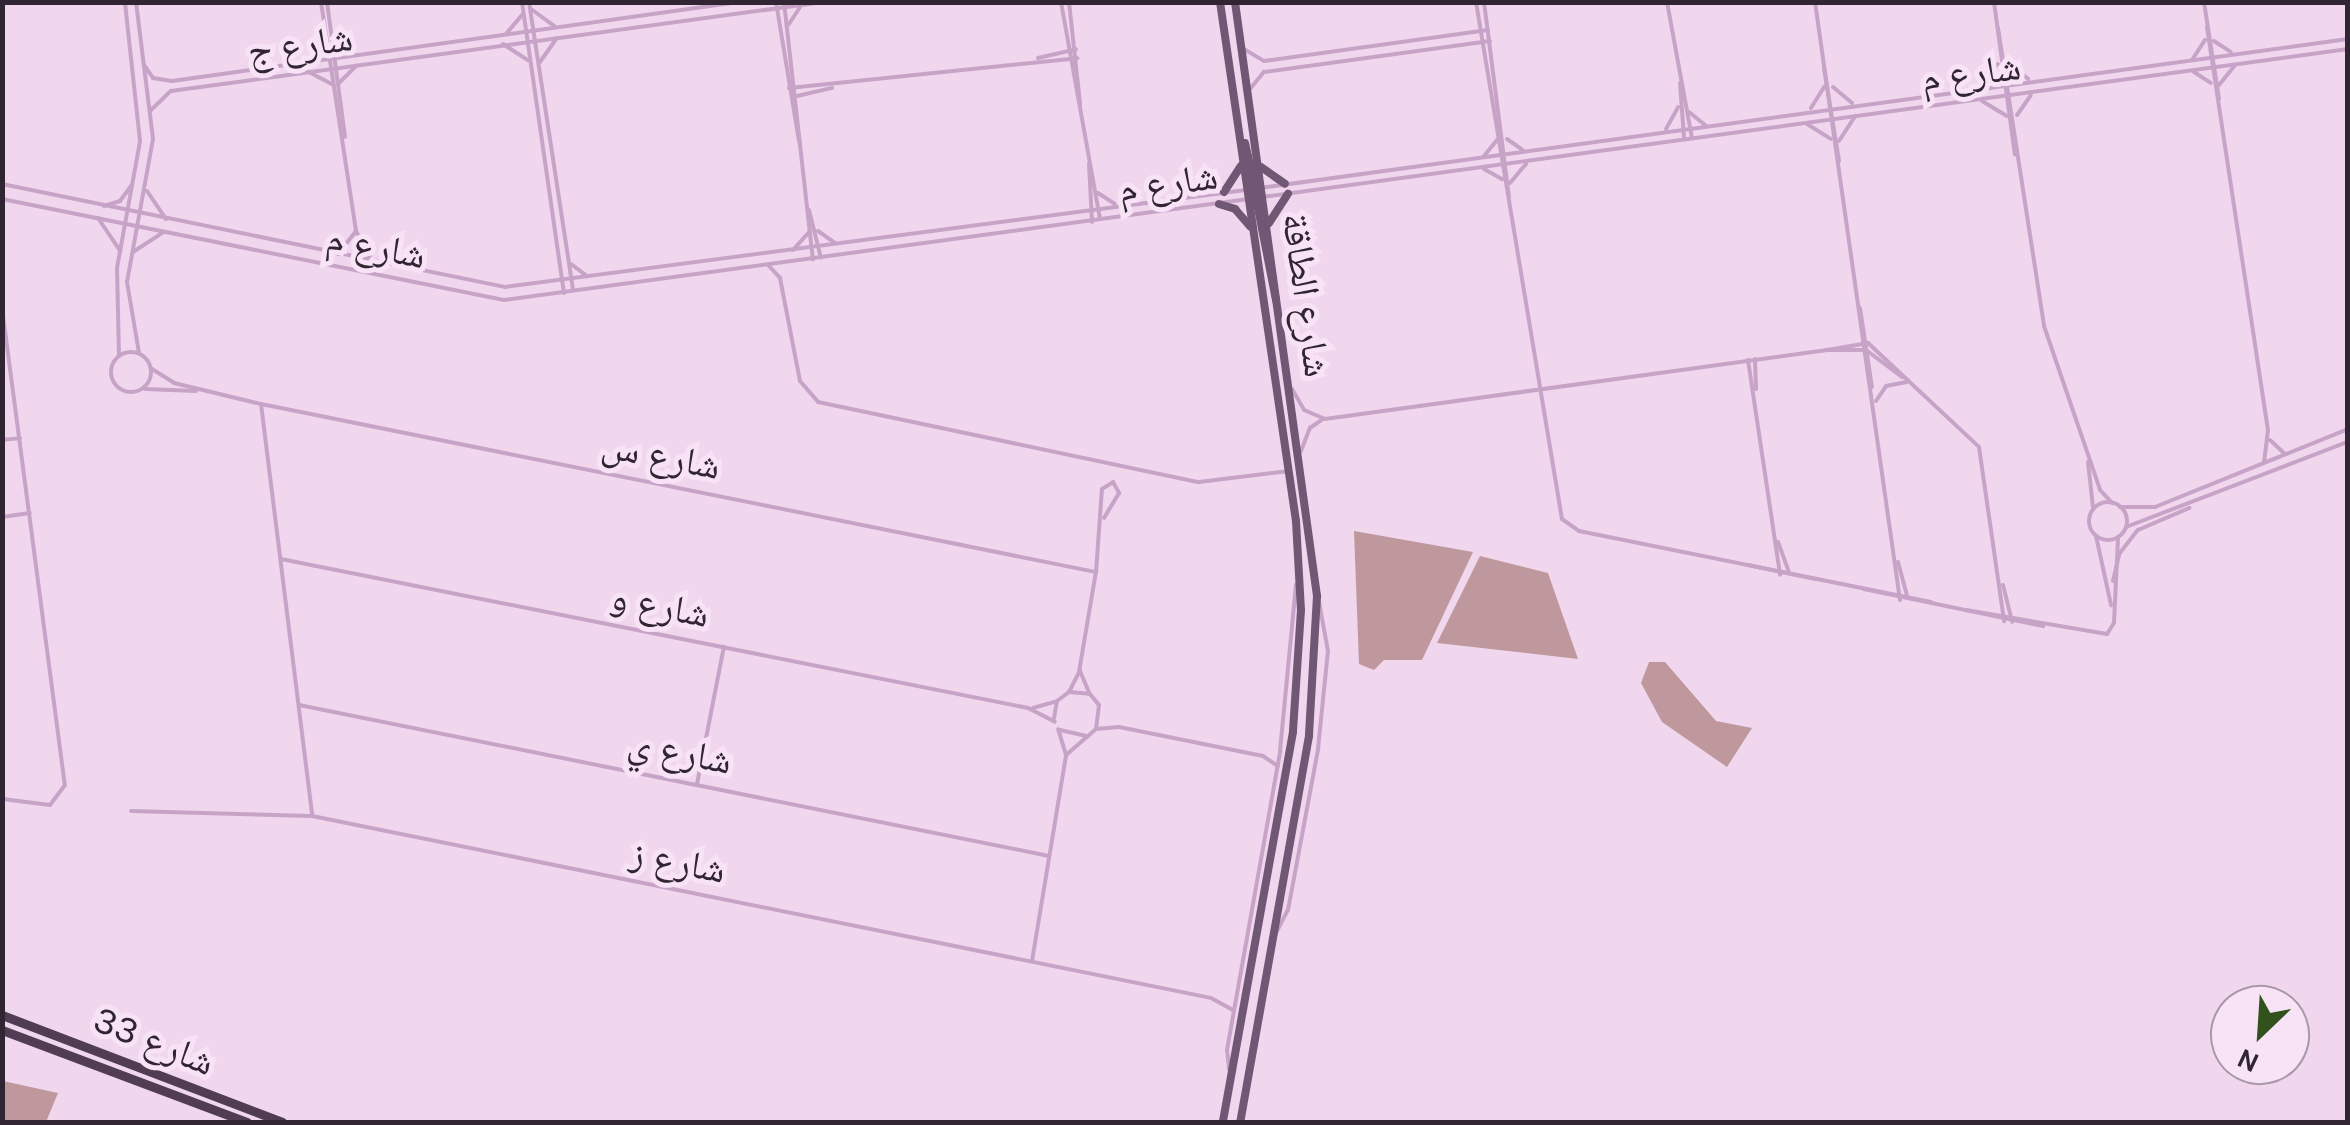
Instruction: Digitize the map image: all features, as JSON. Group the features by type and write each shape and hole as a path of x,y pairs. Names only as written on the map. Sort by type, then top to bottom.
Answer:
{"highway":[{"name":"شارع 33","path":"2,1015 282,1122"},
{"name":"شارع 33","path":"2,1030 244,1122"}],"main road":[{"name":"شارع الطاقة","path":"1220,2 1242,161 1268,228 1301,450 1317,596 1309,736 1240,1122"},
{"name":"شارع الطاقة","path":"1223,1122 1293,732 1300,576 1289,471 1254,234 1258,164 1234,2"},
{"path":"1234,100 1281,319"},
{"path":"1224,192 1242,161"},
{"path":"1258,164 1285,184"},
{"path":"1268,228 1288,194"},
{"path":"1218,204 1242,214 1254,234"}],"street":[{"path":"125,2 140,141 120,252 119,356 111,370 115,384 128,392 144,389 152,369 139,353 126,298 136,226 147,183 150,111 136,2"},
{"path":"324,2 356,231 372,261"},
{"name":"شارع ج","path":"144,65 165,82 738,2"},
{"name":"شارع ج","path":"150,111 171,92 823,2"},
{"path":"1062,2 1090,160 1092,222"},
{"path":"1069,2 1080,104"},
{"path":"1476,2 1502,179 1565,522 1780,576 1818,579"},
{"path":"1484,2 1507,154 1508,197"},
{"path":"1667,2 1692,138"},
{"path":"1815,2 1898,562 1907,598"},
{"path":"1994,2 2004,96 2018,159"},
{"path":"2204,2 2268,430 2274,448 2288,452"},
{"path":"527,4 542,22 559,27"},
{"path":"504,34 527,4"},
{"path":"527,4 574,292"},
{"path":"784,5 814,259"},
{"path":"776,6 789,88 794,96"},
{"path":"788,28 802,6"},
{"path":"523,10 530,31"},
{"path":"761,10 780,27"},
{"path":"1998,28 2011,84 2018,159 2044,326 2087,452 2112,503 2120,507 2155,507 2348,429"},
{"path":"1241,45 1264,61 1488,30"},
{"path":"1056,52 1066,33"},
{"path":"2209,37 2235,54"},
{"path":"2192,60 2209,37"},
{"path":"539,66 557,38"},
{"name":"شارع م","path":"2,198 504,300 1023,232 1218,204 1285,184 2348,39"},
{"path":"1248,94 1264,72 1490,40"},
{"path":"532,41 531,64 564,293"},
{"path":"330,42 357,54"},
{"path":"314,60 330,42"},
{"path":"503,44 531,64"},
{"path":"1369,46 1371,58"},
{"path":"1034,60 1076,49"},
{"name":"شارع م","path":"2,184 138,216 505,287 1224,192 1288,194 2348,50"},
{"path":"1976,89 1993,77 1999,55"},
{"path":"789,88 1077,58"},
{"path":"2007,59 2032,81"},
{"path":"1053,60 1072,72"},
{"path":"336,84 359,64"},
{"path":"2216,85 2236,64"},
{"path":"306,71 336,84"},
{"path":"2108,71 2110,82"},
{"path":"2189,71 2216,85"},
{"path":"1680,82 1684,139"},
{"path":"1828,83 1856,105"},
{"path":"1806,111 1820,100 1828,83"},
{"path":"794,96 836,86"},
{"path":"2015,120 2034,92"},
{"path":"1977,100 2008,117"},
{"path":"1663,131 1679,102"},
{"path":"1686,107 1710,126"},
{"path":"1836,142 1856,115"},
{"path":"1802,123 1820,128 1836,142"},
{"path":"1504,135 1526,151"},
{"path":"1483,156 1497,140"},
{"path":"1595,141 1596,152"},
{"path":"1510,183 1530,161"},
{"path":"1479,168 1502,179"},
{"path":"98,206 120,201 135,177"},
{"path":"147,183 154,210 175,223"},
{"path":"1093,192 1119,206"},
{"path":"1093,192 1100,221"},
{"path":"1073,212 1093,192"},
{"path":"809,210 822,258"},
{"path":"94,216 112,231 120,252"},
{"path":"1020,219 1023,232"},
{"path":"816,229 839,244"},
{"path":"338,255 356,231"},
{"path":"791,250 810,232"},
{"path":"131,256 145,240 165,233"},
{"path":"892,237 894,248"},
{"path":"568,258 587,276"},
{"path":"550,280 560,261"},
{"path":"780,278 789,262"},
{"path":"394,278 396,266"},
{"path":"768,266 780,278 800,381 818,402 1199,482 1289,471"},
{"path":"2,308 65,784 58,800 40,807 2,799"},
{"path":"1301,450 1310,428 1325,419 1539,392 1865,343"},
{"path":"1865,343 1902,377"},
{"path":"1827,350 1866,350 1909,382 1979,447 2012,622"},
{"path":"119,356 139,353"},
{"path":"1752,360 1780,576"},
{"name":"شارع س","path":"152,369 168,381 215,394 1096,572"},
{"path":"1876,406 1886,386 1909,382"},
{"name":"شارع س","path":"144,389 215,394"},
{"path":"1292,389 1304,410 1325,419"},
{"path":"262,404 312,816"},
{"path":"2264,462 2268,430"},
{"path":"2,440 20,438"},
{"path":"1966,610 2011,614 2098,636 2113,629 2112,586 2118,537 2126,527 2192,505 2348,442"},
{"path":"2087,452 2090,526 2096,536 2114,618"},
{"path":"1032,962 1066,755 1055,722 1057,701 1068,692 1080,666 1104,518 1101,490 1111,482 1119,493 1104,518"},
{"path":"2092,511 2112,503"},
{"path":"2112,586 2120,554 2134,534 2192,505"},
{"path":"2120,507 2126,527"},
{"path":"2,517 30,513"},
{"path":"2096,536 2118,537"},
{"path":"1778,542 1788,577"},
{"name":"شارع و","path":"281,559 1028,708 1055,722"},
{"path":"1898,562 1900,600"},
{"path":"1748,565 1899,592 1907,598"},
{"name":"شارع الطاقة","path":"1231,1077 1226,1050 1278,766 1300,576"},
{"path":"2003,585 2004,621"},
{"path":"1864,588 1900,600 1932,602 2004,621 2046,625"},
{"path":"697,784 724,647"},
{"path":"1080,666 1101,713 1120,726"},
{"path":"1068,692 1090,694"},
{"name":"شارع و","path":"1028,708 1057,701"},
{"name":"شارع ي","path":"299,705 1049,856"},
{"path":"1096,729 1101,713"},
{"path":"2,715 2,734"},
{"path":"1066,755 1096,729 1120,726 1263,756 1278,766"},
{"path":"1058,729 1086,736"},
{"path":"1263,756 1280,751"},
{"name":"شارع ز","path":"131,812 312,816 1211,998 1233,1010"},
{"name":"شارع ز","path":"1211,998 1237,994"}],"shaded area":[{"path":"1354,531 1473,552 1422,660 1384,660 1374,670 1359,664"},
{"path":"1480,556 1548,573 1578,659 1437,643"},
{"path":"1649,662 1665,662 1716,721 1752,728 1727,767 1662,722 1641,683"},
{"path":"3,1081 58,1093 46,1122 3,1122"}]}
